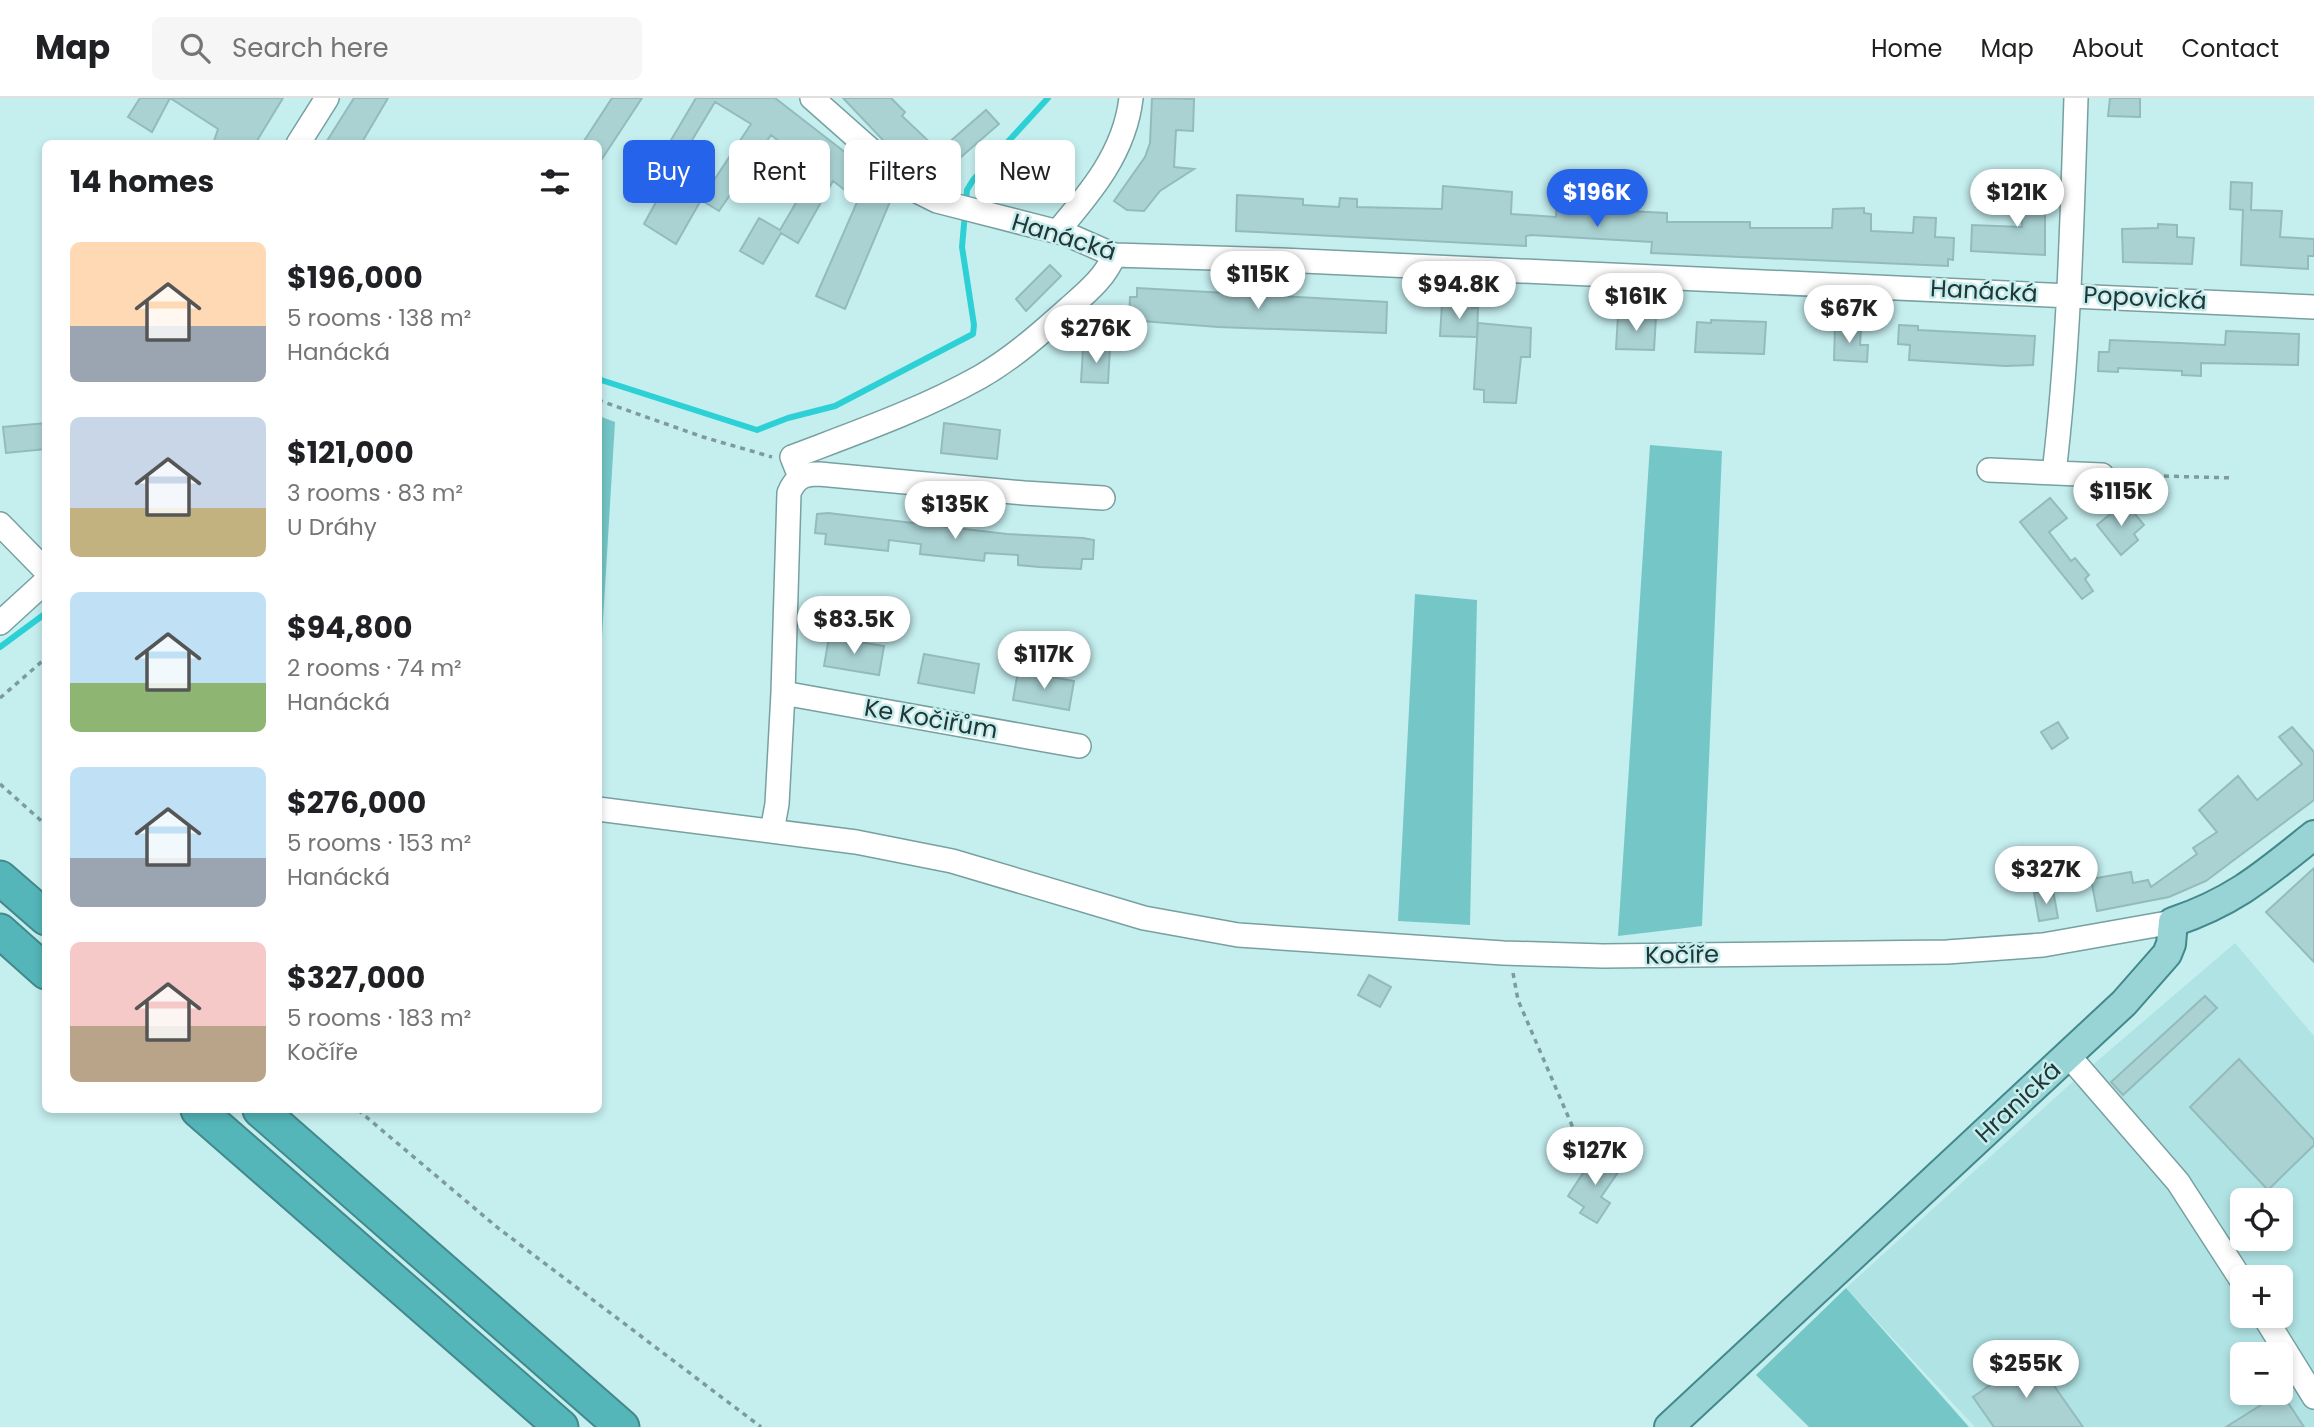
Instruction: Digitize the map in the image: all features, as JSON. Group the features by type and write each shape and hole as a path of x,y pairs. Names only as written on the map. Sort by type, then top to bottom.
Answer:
{"highway":[{"path":"0,878 42,915"},
{"path":"0,931 42,968"},
{"path":"201,1113 561,1427"},
{"path":"263,1113 622,1427"}],"main road":[{"path":"2173,922 2221,904 2242,892 2314,835"},
{"name":"Hranická","path":"1669,1427 2124,1003 2159,965 2171,944 2173,922"}],"street":[{"path":"301,140 327,98"},
{"name":"Hanácká","path":"813,98 917,191 966,210 1057,232 1114,255 2070,295"},
{"path":"1057,232 1096,186 1119,144 1129,114 1131,98"},
{"path":"2070,295 2076,98"},
{"path":"796,467 981,377 1029,343 1090,288 1108,268 1114,255"},
{"name":"Popovická","path":"2054,473 2070,295 2314,307"},
{"path":"796,467 819,474 1024,494 1103,498"},
{"path":"772,831 777,804 783,694 789,493 796,467"},
{"path":"1989,470 2102,475"},
{"path":"0,524 42,567"},
{"path":"0,623 42,585"},
{"name":"Ke Kočiřům","path":"783,694 1079,746"},
{"name":"Kočíře","path":"602,809 856,842 952,862 1144,918 1238,935 1515,954 1603,956 1947,952 2054,943 2173,922"},
{"path":"2068,1055 2178,1182 2232,1265"},
{"path":"2271,1328 2314,1397"}],"path":[{"path":"602,401 796,467"},
{"path":"2102,475 2234,478"},
{"path":"0,698 42,661"},
{"path":"0,784 42,821"},
{"path":"1515,954 1513,972 1518,1000 1586,1158"},
{"path":"362,1113 498,1228 761,1427"}],"shaded area":[{"path":"602,417 615,422 602,636"},
{"path":"1650,445 1722,451 1702,926 1618,936"},
{"path":"1415,594 1477,600 1470,925 1398,921"},
{"path":"2235,943 2314,1036 2314,1427 1975,1427 1846,1288 2068,1086"},
{"path":"1846,1288 1969,1427 1809,1427 1756,1375"}],"building":[{"path":"140,98 170,98 152,132 128,117"},
{"path":"170,98 283,98 257,140 214,140 218,129"},
{"path":"354,98 388,98 363,140 328,140"},
{"path":"612,98 642,98 602,159 602,140 585,140"},
{"path":"696,98 775,98 829,140 777,140 771,135 768,140 740,140 751,124 715,102 692,140 671,140"},
{"path":"843,98 891,98 905,112 902,116 927,140 883,140"},
{"path":"1152,98 1194,99 1193,131 1176,130 1174,167 1194,169 1160,191 1144,211 1127,210 1114,201 1145,157 1150,143"},
{"path":"2110,98 2140,98 2140,117 2108,116"},
{"path":"986,110 999,124 981,140 975,140 975,145 961,157 961,140 952,140"},
{"path":"830,141 844,152 844,189 833,181 830,186"},
{"path":"729,157 729,196 719,211 706,203 715,203 715,179"},
{"path":"2231,182 2252,183 2251,210 2282,211 2280,237 2314,239 2314,256 2308,256 2308,269 2241,265 2243,210 2230,209"},
{"path":"2023,184 2045,185 2045,255 1971,251 1972,225 2022,227"},
{"path":"1443,186 1512,192 1511,214 1556,217 1557,197 1588,199 1588,209 1667,213 1667,222 1750,222 1750,228 1832,228 1833,209 1864,208 1864,213 1871,214 1871,231 1913,233 1914,217 1936,218 1935,237 1954,238 1953,260 1948,259 1948,266 1651,253 1652,242 1531,235 1526,236 1526,246 1236,231 1237,195 1303,199 1303,205 1339,207 1340,198 1357,199 1357,207 1442,209"},
{"path":"655,203 699,203 676,244 644,224"},
{"path":"796,203 821,203 798,243 781,233 763,264 740,251 759,218 780,230"},
{"path":"857,203 889,203 845,309 816,296"},
{"path":"2158,224 2177,225 2177,237 2194,238 2192,264 2123,262 2122,229 2158,228"},
{"path":"1050,265 1061,276 1026,311 1016,299"},
{"path":"1137,288 1387,302 1386,333 1218,327 1129,320 1130,297 1137,297"},
{"path":"1442,304 1478,308 1477,337 1440,336"},
{"path":"1618,315 1656,317 1654,350 1616,349"},
{"path":"1711,320 1766,322 1764,354 1695,352 1697,322 1711,323"},
{"path":"1478,323 1531,328 1530,357 1521,357 1516,403 1484,402 1484,390 1474,389"},
{"path":"1899,325 1918,326 1918,330 2035,336 2033,365 2005,366 1909,360 1910,345 1898,344"},
{"path":"1835,326 1861,328 1860,345 1868,345 1867,362 1834,360"},
{"path":"2226,331 2299,334 2298,365 2201,363 2201,376 2182,375 2182,371 2118,368 2118,372 2098,371 2099,352 2109,352 2110,340 2225,345"},
{"path":"1094,346 1110,348 1108,383 1081,382 1083,349"},
{"path":"42,423 42,449 6,453 3,427"},
{"path":"944,423 1000,430 997,459 941,453"},
{"path":"2050,498 2067,518 2049,532 2071,561 2075,558 2089,575 2085,579 2093,591 2082,599 2020,522"},
{"path":"2125,502 2144,525 2134,534 2138,540 2121,555 2097,525"},
{"path":"828,513 1007,534 1083,538 1094,540 1093,559 1082,559 1081,569 1039,567 1018,565 1018,555 985,553 984,561 920,554 921,544 889,540 888,551 825,544 826,534 815,533 817,514"},
{"path":"829,637 884,646 879,675 824,666"},
{"path":"924,654 979,664 974,693 918,683"},
{"path":"1018,671 1074,681 1069,710 1013,700"},
{"path":"2058,722 2068,738 2052,749 2041,732"},
{"path":"2292,727 2314,752 2314,800 2206,881 2169,897 2097,911 2091,879 2131,872 2133,883 2148,880 2151,887 2197,854 2193,848 2217,832 2199,810 2238,776 2257,800 2302,764 2279,737"},
{"path":"2314,868 2314,962 2266,912"},
{"path":"2053,890 2058,918 2039,921 2034,893"},
{"path":"1369,975 1391,987 1380,1007 1358,995"},
{"path":"2205,996 2217,1008 2123,1095 2111,1082"},
{"path":"2239,1059 2314,1140 2314,1145 2270,1188 2266,1188 2190,1107"},
{"path":"1597,1152 1621,1168 1601,1197 1610,1203 1597,1223 1580,1213 1584,1207 1568,1196"},
{"path":"2033,1355 2083,1427 1994,1427 1973,1397"},
{"path":"2261,1405 2290,1405 2304,1427 2226,1427"}],"waterway":[{"path":"966,202 967,190 973,180 1048,98"},
{"path":"602,380 757,430 788,418 835,406 973,334 974,325 962,247 965,213"},
{"path":"0,647 42,616"}]}
